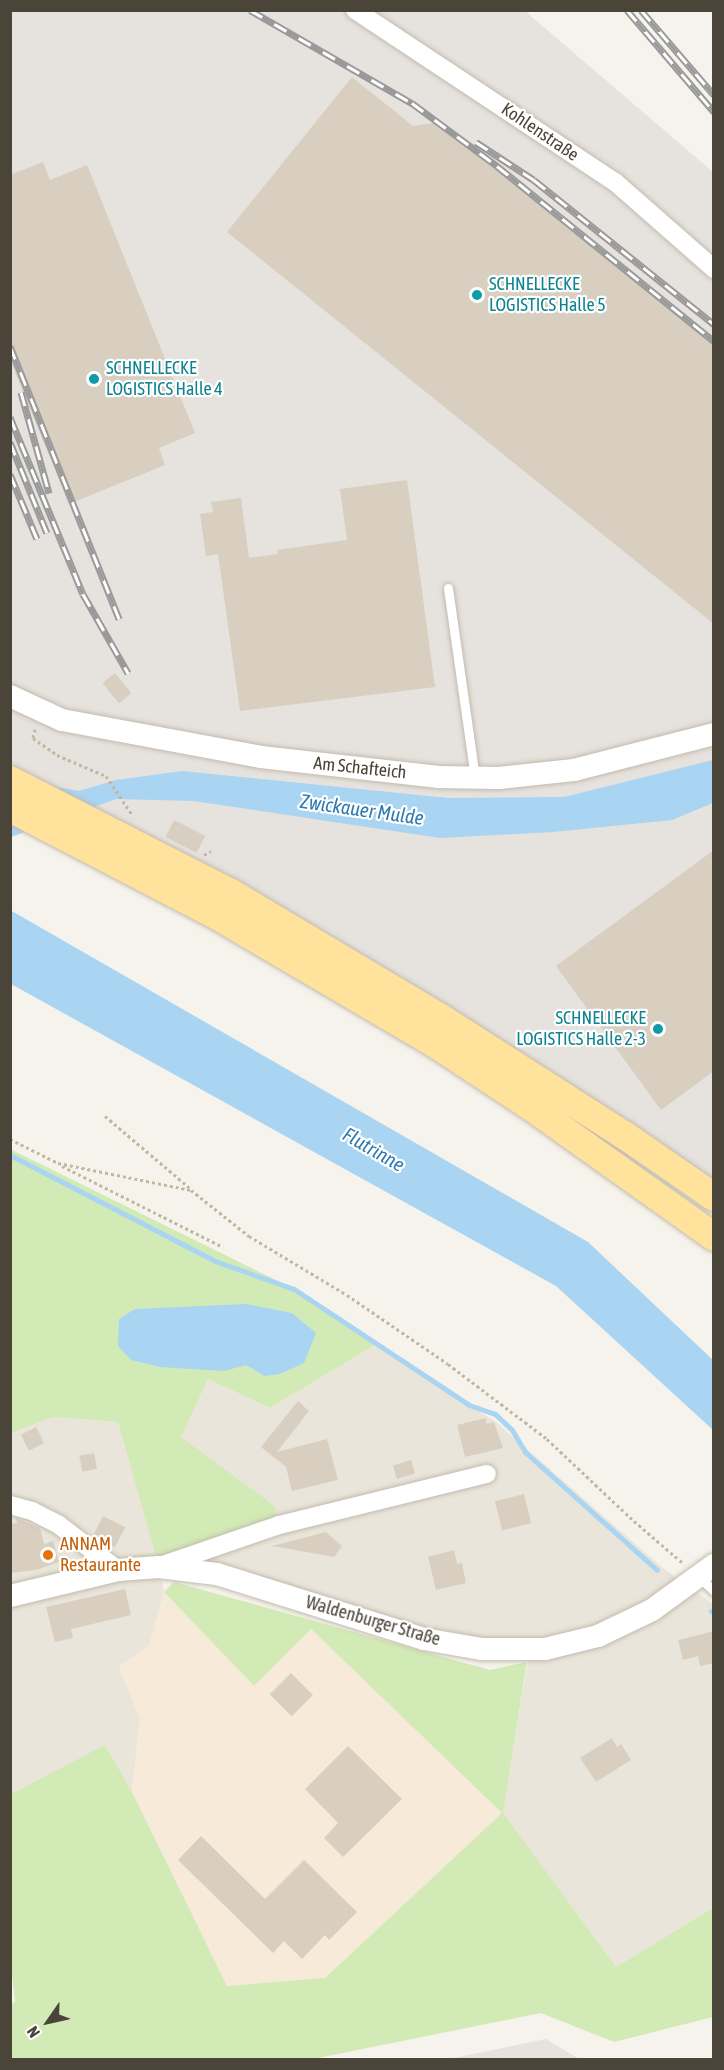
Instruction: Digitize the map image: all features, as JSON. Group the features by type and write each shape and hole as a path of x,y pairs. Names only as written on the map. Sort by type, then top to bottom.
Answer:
{"main road":[{"path":"14,791 99,825 231,893 389,987 624,1135 714,1197"},
{"path":"14,791 68,838 220,918 431,1041 521,1100 714,1237"}],"street":[{"name":"Kohlenstraße","path":"355,10 615,182 714,269"},
{"name":"Am Schafteich","path":"10,696 62,720 261,757 439,777 475,777 574,770 714,734"},
{"name":"Waldenburger Straße","path":"159,1567 279,1525 487,1474"},
{"path":"10,1504 59,1525 118,1570"},
{"name":"Waldenburger Straße","path":"10,1596 118,1570 159,1567 217,1574 424,1639 482,1649 544,1649 598,1636 651,1611 709,1578"}],"lane":[{"path":"448,588 475,777"}],"path":[{"path":"38,710 33,738 57,754 106,776 125,806"},
{"path":"105,1116 249,1236 346,1295 411,1339 548,1439 634,1521 709,1578"},
{"path":"10,1139 223,1247"},
{"path":"58,1163 191,1190"}],"shaded area":[{"path":"10,11 525,11 713,172 713,1188 11,768"},
{"path":"375,1345 496,1422 663,1568 713,1604 713,1908 616,1967 502,1813 530,1650 482,1649 159,1567 164,1592 149,1646 119,1667 140,1718 132,1792 105,1746 11,1794 11,1433 53,1417 118,1422 159,1566 275,1506 180,1437 208,1379 270,1408"},
{"path":"164,1592 254,1686 311,1629 502,1813 325,1978 227,1986 132,1792 140,1718 119,1667 149,1646"},
{"path":"546,2039 579,2059 449,2059"}],"green space":[{"path":"10,1149 294,1289 375,1345 270,1408 208,1379 181,1437 275,1506 279,1525 159,1567 118,1422 53,1417 11,1433"},
{"path":"174,1582 490,1670 527,1662 503,1813 616,1967 713,1908 713,2017 614,2042 541,2013 313,2059 11,2059 11,2004 15,2002 10,1957 11,1794 105,1745 132,1792 227,1986 325,1978 502,1813 311,1629 254,1686 164,1592"}],"water":[{"name":"Zwickauer Mulde","path":"713,760 713,803 672,820 553,832 440,838 194,801 116,799 11,837 11,803 57,787 79,791 116,780 182,771 448,798 564,797"},
{"name":"Flutrinne","path":"10,910 588,1242 713,1360 713,1430 556,1286 11,984"},
{"path":"246,1304 292,1313 316,1333 304,1363 280,1374 265,1376 246,1365 224,1371 160,1367 131,1360 118,1346 119,1319 135,1309"}],"building":[{"name":"SCHNELLECKE LOGISTICS Halle 5","path":"352,77 413,126 441,122 714,343 714,624 227,232"},
{"name":"SCHNELLECKE LOGISTICS Halle 4","path":"43,162 50,180 87,165 195,433 159,448 165,465 69,504 10,360 10,175"},
{"path":"407,480 435,687 240,711 218,554 206,556 200,514 213,512 211,502 241,498 249,558 278,554 277,550 347,540 340,489"},
{"path":"115,673 131,693 119,703 103,683"},
{"path":"174,820 205,836 197,853 165,837"},
{"name":"SCHNELLECKE LOGISTICS Halle 2-3","path":"714,850 714,1071 661,1110 556,966"},
{"path":"298,1401 309,1411 277,1452 327,1439 338,1480 292,1491 286,1467 261,1447"},
{"path":"486,1418 487,1424 494,1422 503,1448 465,1457 457,1425"},
{"path":"36,1427 44,1443 29,1451 21,1435"},
{"path":"94,1453 97,1469 82,1472 79,1456"},
{"path":"411,1460 415,1473 397,1479 393,1466"},
{"path":"524,1494 531,1523 502,1530 495,1501"},
{"path":"103,1516 125,1527 115,1548 93,1536"},
{"path":"16,1518 40,1528 44,1544 53,1541 59,1562 36,1570 10,1573 10,1524 17,1523"},
{"path":"326,1532 342,1546 334,1557 272,1546"},
{"path":"454,1550 457,1564 462,1563 466,1583 436,1590 428,1557"},
{"path":"125,1589 131,1615 71,1629 73,1638 55,1642 46,1607"},
{"path":"714,1631 714,1663 700,1666 698,1656 683,1660 678,1640"},
{"path":"291,1673 313,1695 292,1716 270,1694"},
{"path":"612,1738 617,1747 621,1744 631,1760 596,1782 580,1758"},
{"path":"348,1746 402,1799 343,1857 324,1838 338,1823 305,1789"},
{"path":"201,1836 265,1899 304,1860 357,1912 329,1940 325,1935 302,1959 284,1941 273,1953 178,1860"}],"waterway":[{"path":"10,1155 215,1261 294,1289 469,1405 495,1414 512,1430 525,1452 657,1570"}],"railway":[{"path":"250,10 412,103 497,166 714,341"},
{"path":"627,10 714,112"},
{"path":"641,10 714,95"},
{"path":"476,142 534,180 714,324"},
{"path":"10,346 119,619"},
{"path":"21,392 49,493"},
{"path":"10,417 83,594 128,673"},
{"path":"10,442 47,533"},
{"path":"10,474 37,539"}],"place":[{"name":"SCHNELLECKE LOGISTICS Halle 5","path":"477,295"},
{"name":"SCHNELLECKE LOGISTICS Halle 4","path":"94,379"},
{"name":"SCHNELLECKE LOGISTICS Halle 2-3","path":"658,1029"},
{"name":"ANNAM Restaurante","path":"48,1555"}]}
